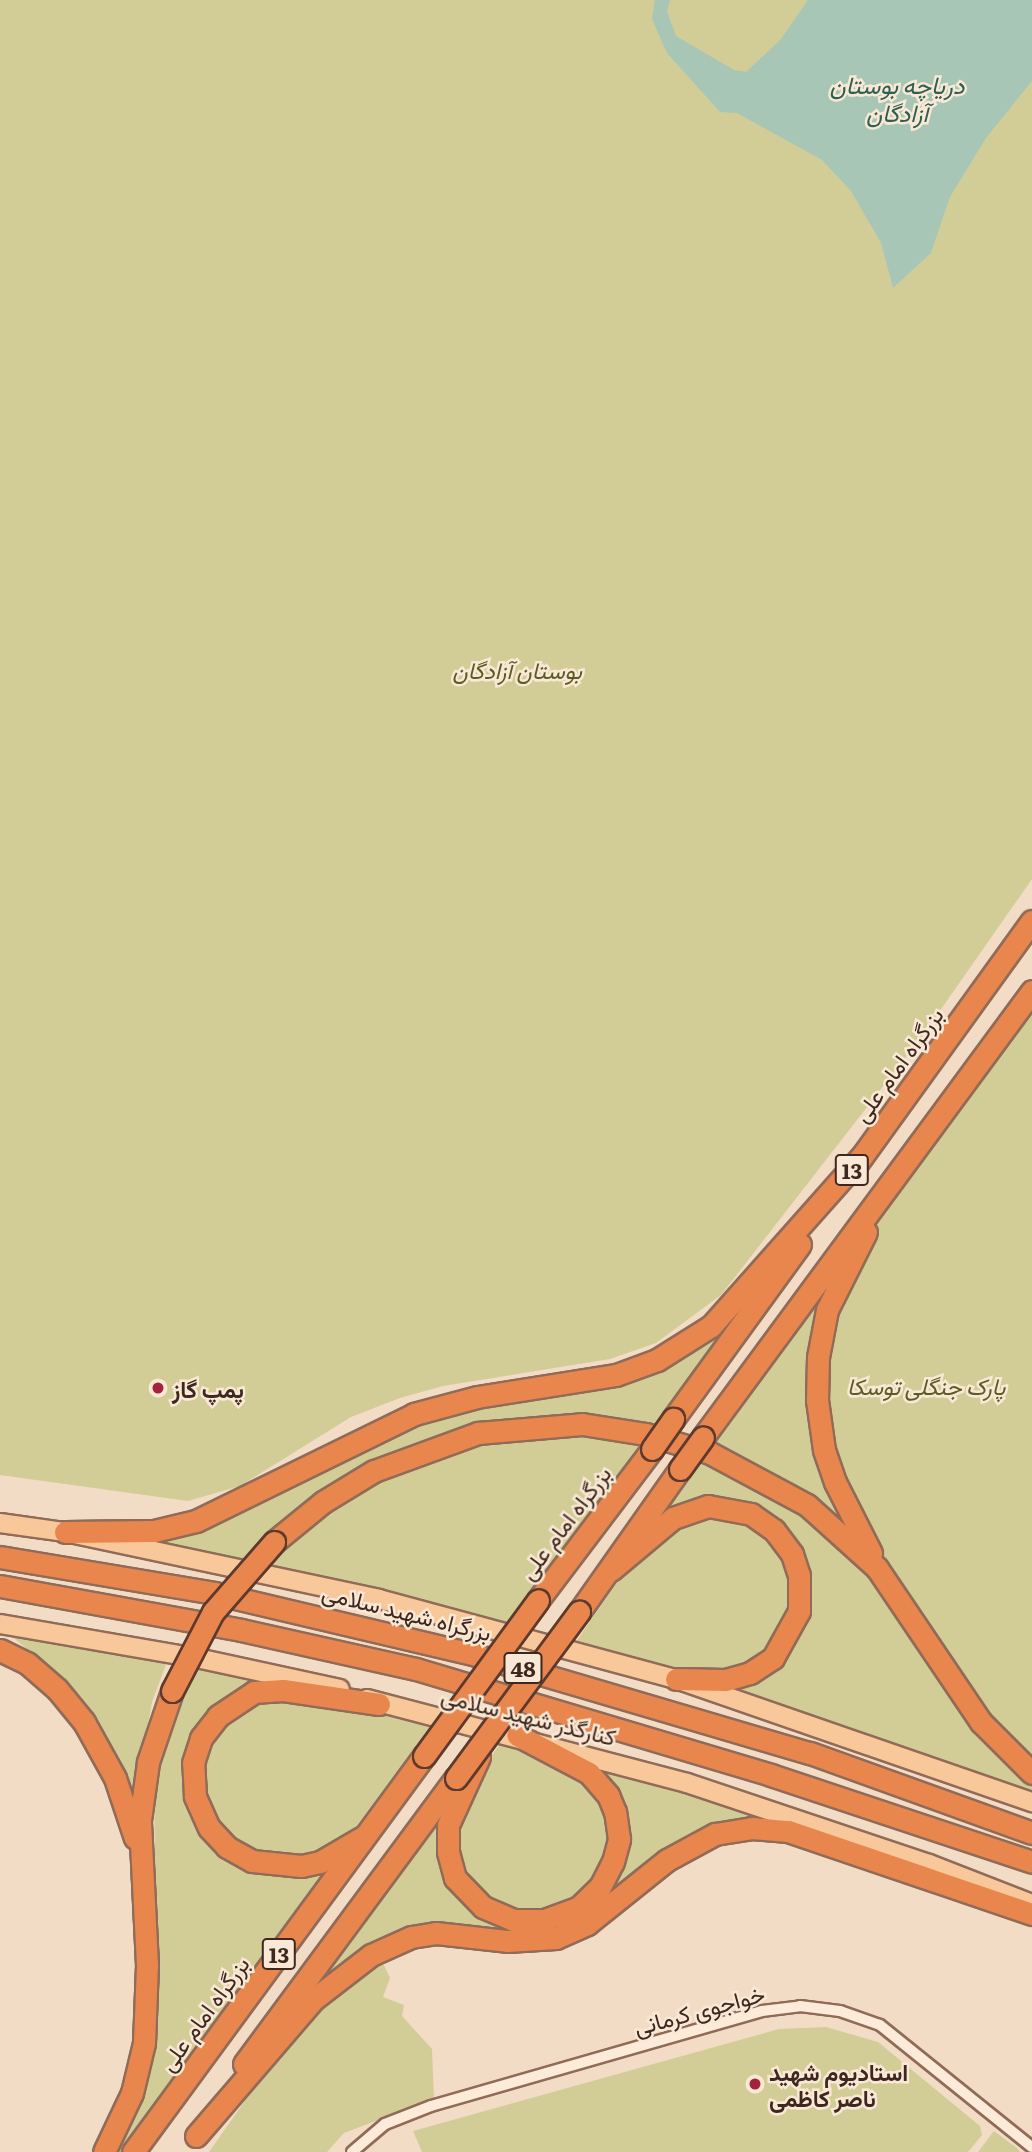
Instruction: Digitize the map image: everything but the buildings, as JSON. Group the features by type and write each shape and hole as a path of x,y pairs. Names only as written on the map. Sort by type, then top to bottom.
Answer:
{"highway":[{"name":"بزرگراه امام علی","path":"133,2152 652,1449 1032,921"},
{"name":"13","path":"190,2144 269,2027 487,1739 611,1570 703,1437 1032,991"},
{"path":"65,1532 154,1531 195,1521 414,1414 477,1397 616,1375 657,1360 711,1326 862,1156"},
{"path":"894,1178 830,1301 817,1378 824,1450 877,1568 981,1722 1032,1773"},
{"path":"104,2152 132,2093 144,2043 147,1965 140,1852 148,1762 172,1691 213,1612 274,1542 339,1491 405,1455 510,1427 582,1424 646,1434 738,1465 807,1505 877,1568"},
{"path":"611,1570 673,1518 708,1506 751,1514 774,1530 792,1554 799,1575 799,1611 773,1658 750,1673 725,1680 677,1679"},
{"name":"بزرگراه شهید سلامی","path":"0,1556 214,1593 476,1655 796,1749 1032,1833"},
{"name":"48","path":"0,1586 229,1627 416,1669 771,1775 1032,1862"},
{"path":"0,1650 27,1663 57,1689 84,1722 115,1779 140,1852"},
{"path":"366,1835 320,1862 288,1867 252,1861 228,1847 209,1828 195,1796 193,1763 201,1738 218,1716 254,1692 284,1690 379,1703"},
{"path":"487,1739 448,1825 450,1864 462,1888 483,1907 513,1920 536,1922 579,1907 600,1887 616,1851 618,1825 608,1794 589,1773 517,1735"},
{"path":"190,2144 314,1999 371,1955 411,1937 436,1933 507,1941 556,1938 587,1924 667,1860 715,1834 752,1828 788,1831 1032,1914"}],"main road":[{"path":"0,1524 65,1532 379,1600 677,1679 1032,1802"},
{"name":"کنارگذر شهید سلامی","path":"0,1624 197,1658 343,1690 379,1703 517,1735 806,1820 1032,1904"}],"street":[{"name":"خواجوی کرمانی","path":"352,2152 384,2124 430,2106 762,2011 800,2006 840,2011 880,2025 1032,2147"}],"green space":[{"name":"بوستان آزادگان","path":"0,0 1032,0 1032,879 923,1035 721,1295 656,1343 610,1359 443,1386 400,1398 351,1417 240,1486 188,1501 0,1475"},
{"name":"پارک جنگلی توسکا","path":"1032,1011 1032,1758 992,1719 932,1639 855,1517 841,1489 820,1395 822,1353 860,1247"},
{"path":"851,1254 814,1392 868,1552 707,1446"},
{"path":"781,1255 655,1431 461,1430 429,1439 401,1451 244,1565 122,1539 140,1538 409,1423 651,1369"},
{"path":"553,1429 647,1441 503,1628 256,1568 321,1510 432,1452"},
{"path":"701,1456 764,1485 846,1546 1032,1781 1032,1798 692,1681 748,1678 807,1596 756,1510 653,1524"},
{"path":"729,1510 779,1540 797,1597 761,1662 701,1676 573,1646 616,1584 663,1530"},
{"path":"5,1631 167,1662 152,1702 133,1806 126,1778 70,1684"},
{"path":"191,1663 338,1694 251,1688 188,1766 235,1860 342,1856 121,2152 112,2152 156,1959 154,1782"},
{"path":"283,1692 431,1725 357,1825 341,1842 312,1859 244,1854 207,1817 200,1757 230,1710"},
{"path":"501,1743 597,1786 615,1837 589,1894 522,1917 466,1887 451,1844 473,1780"},
{"path":"586,1759 782,1822 747,1822 599,1907 535,1933 435,1927 304,2001 437,1818 448,1810 472,1903 567,1918 623,1840"},
{"path":"380,1957 390,1978 383,1997 404,2005 402,2016 432,2049 434,2099 344,2133 327,2152 209,2152 298,2025"},
{"name":"استادیوم شهید ناصر کاظمی","path":"826,2027 878,2042 980,2126 982,2135 968,2152 422,2152 413,2131 779,2029"},
{"path":"994,2131 1017,2148 1020,2152 978,2152"}],"water":[{"name":"دریاچه بوستان آزادگان","path":"655,0 670,0 667,11 676,36 734,70 746,72 781,39 808,0 1032,0 1032,81 986,138 950,197 931,253 893,288 881,243 851,191 822,160 737,113 720,112 667,53 652,19"}],"place":[{"name":"پمپ گاز","path":"158,1388"},
{"name":"استادیوم شهید ناصر کاظمی","path":"755,2084"}]}
